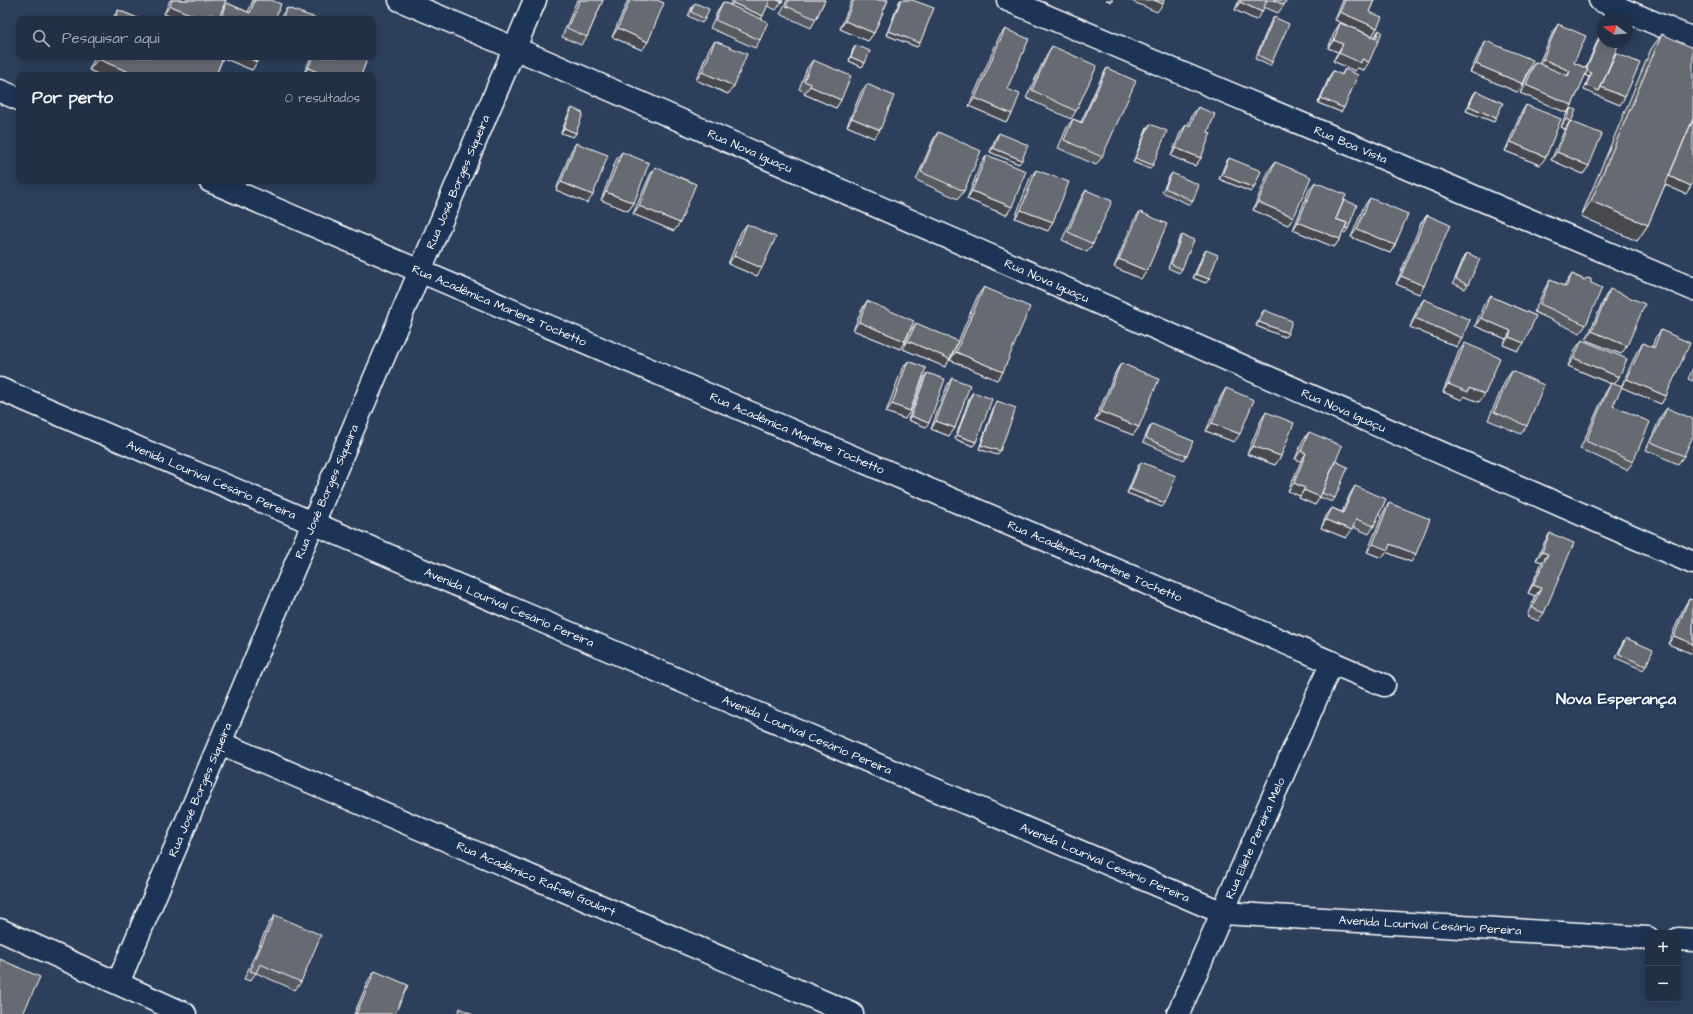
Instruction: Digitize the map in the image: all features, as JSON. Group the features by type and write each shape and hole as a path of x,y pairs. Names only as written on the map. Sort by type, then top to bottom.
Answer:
{"street":[{"name":"Rua Nova Iguaçu","path":"400,0 514,48 1693,563"},
{"name":"Rua José Borges Siqueira","path":"118,983 535,0"},
{"name":"Rua Boa Vista","path":"1008,0 1693,289"},
{"path":"1600,0 1693,39"},
{"path":"0,91 16,98"},
{"name":"Rua Acadêmica Marlene Tochetto","path":"217,184 1384,685"},
{"name":"Avenida Lourival Cesário Pereira","path":"0,389 1223,913 1645,938"},
{"name":"Rua Eliete Pereira Melo","path":"1178,1014 1332,662"},
{"name":"Rua Acadêmico Rafael Goulart","path":"220,743 852,1014"},
{"path":"0,930 185,1014"},
{"path":"1681,939 1693,940"}],"building":[{"path":"172,0 226,0 220,16 210,14 209,16 195,16 170,6"},
{"path":"255,0 271,0 281,4 276,16 222,16 227,3 250,13"},
{"path":"580,0 603,0 587,37 567,28"},
{"path":"630,0 657,0 664,3 648,42 618,28"},
{"path":"734,0 770,0 763,16 733,3"},
{"path":"789,0 825,0 816,19 786,6"},
{"path":"854,0 888,0 874,33 845,21"},
{"path":"901,0 912,0 934,8 920,43 889,31"},
{"path":"1154,0 1164,0 1163,4"},
{"path":"1241,0 1267,0 1262,12 1240,2"},
{"path":"1273,0 1286,0 1284,5"},
{"path":"1345,0 1374,0 1369,12 1382,17 1377,28 1340,12"},
{"path":"723,2 768,22 760,40 715,20"},
{"path":"695,3 709,9 705,19 691,12"},
{"path":"287,8 310,16 283,16"},
{"path":"118,10 133,16 116,16"},
{"path":"1274,17 1289,24 1272,62 1258,55"},
{"path":"1340,23 1376,38 1379,30 1382,32 1369,62 1362,59 1361,63 1339,53 1343,44 1334,40"},
{"path":"1558,24 1586,36 1574,63 1588,69 1572,105 1526,85 1535,62 1568,76 1570,71 1543,59"},
{"path":"1005,29 1029,39 1007,89 1020,94 1012,114 975,98"},
{"path":"1662,34 1693,48 1693,119 1648,225 1591,201"},
{"path":"715,41 747,54 734,86 702,72"},
{"path":"1486,41 1533,60 1523,84 1476,64"},
{"path":"1597,44 1597,48 1617,48 1599,91 1586,85 1592,73 1587,71"},
{"path":"856,45 870,51 865,63 851,57"},
{"path":"1052,46 1097,66 1076,111 1032,90"},
{"path":"1616,53 1640,63 1625,97 1601,87"},
{"path":"100,60 222,60 217,72 129,72"},
{"path":"312,60 367,60 362,72 318,72 308,68"},
{"path":"813,60 851,76 841,100 810,86 811,84 804,81"},
{"path":"1107,68 1136,81 1102,157 1064,140 1073,119 1082,123"},
{"path":"1345,69 1358,75 1344,108 1321,98 1333,71 1342,75"},
{"path":"867,84 894,96 880,130 852,118"},
{"path":"1476,91 1503,103 1496,118 1469,106"},
{"path":"1526,105 1561,119 1546,157 1511,142"},
{"path":"1198,107 1215,114 1208,132 1211,133 1201,158 1176,148 1186,125 1190,126"},
{"path":"572,108 583,113 576,133 564,128"},
{"path":"1571,108 1576,110 1571,122 1566,119"},
{"path":"1693,119 1693,182 1691,186 1669,176"},
{"path":"1570,121 1602,134 1589,166 1557,152"},
{"path":"1150,124 1167,131 1153,165 1135,158"},
{"path":"938,132 981,151 964,191 921,172"},
{"path":"999,133 1028,145 1022,160 993,148"},
{"path":"576,143 608,155 593,195 561,182"},
{"path":"622,152 649,163 634,203 606,192"},
{"path":"987,155 1026,171 1012,207 972,191"},
{"path":"1229,158 1261,171 1254,188 1222,175"},
{"path":"1275,162 1311,177 1294,217 1258,202"},
{"path":"655,167 696,184 680,223 639,206"},
{"path":"1036,170 1069,182 1053,222 1021,210"},
{"path":"1172,173 1199,185 1193,201 1165,188"},
{"path":"1315,182 1346,195 1336,219 1347,223 1340,239 1298,222"},
{"path":"1086,190 1112,201 1093,244 1068,232"},
{"path":"1370,198 1408,214 1395,245 1357,229"},
{"path":"1344,200 1357,205 1348,229 1345,228 1347,223 1336,219"},
{"path":"1140,212 1167,224 1147,271 1119,259"},
{"path":"1427,215 1450,225 1424,286 1401,276"},
{"path":"747,224 776,237 762,268 734,256"},
{"path":"1182,235 1194,240 1182,269 1171,264"},
{"path":"1206,250 1218,255 1209,279 1196,274"},
{"path":"1467,253 1480,259 1468,285 1456,279"},
{"path":"1572,274 1584,280 1587,278 1591,279 1591,283 1602,288 1586,325 1540,304 1550,280 1566,287"},
{"path":"984,287 1030,307 1003,372 956,352"},
{"path":"1610,289 1645,304 1627,346 1592,331"},
{"path":"1490,296 1536,316 1524,343 1509,337 1511,331 1481,318"},
{"path":"1424,299 1470,320 1462,338 1415,318"},
{"path":"867,301 914,321 905,341 859,322"},
{"path":"1264,310 1292,321 1288,333 1259,322"},
{"path":"916,323 958,341 950,359 908,341"},
{"path":"1661,330 1690,343 1666,396 1627,379 1643,343 1654,348"},
{"path":"1582,340 1627,359 1619,377 1574,358"},
{"path":"1465,343 1500,358 1485,394 1469,388 1468,392 1448,384"},
{"path":"908,361 926,368 910,411 892,404"},
{"path":"1121,363 1159,379 1139,427 1101,412"},
{"path":"1512,371 1544,385 1527,426 1494,412"},
{"path":"927,373 945,379 929,423 911,416"},
{"path":"952,378 970,385 955,428 936,421"},
{"path":"1611,383 1622,387 1613,406 1650,422 1633,462 1586,441"},
{"path":"1226,388 1254,400 1240,434 1212,423"},
{"path":"973,392 992,399 976,442 957,435"},
{"path":"997,401 1016,408 1000,451 981,445"},
{"path":"1667,408 1693,419 1693,436 1684,456 1651,442"},
{"path":"1266,412 1294,423 1281,456 1253,446"},
{"path":"1152,424 1193,441 1187,456 1146,438"},
{"path":"1309,432 1342,446 1320,497 1304,490 1305,488 1294,483 1306,453 1301,451"},
{"path":"1335,461 1348,467 1335,498 1322,493"},
{"path":"1141,462 1176,476 1165,503 1130,489"},
{"path":"1355,486 1386,499 1374,526 1356,519 1352,530 1326,520 1332,508 1343,513"},
{"path":"1389,503 1430,519 1416,554 1390,544 1388,550 1373,544"},
{"path":"1550,533 1574,543 1544,613 1532,608 1541,588 1533,585 1548,554 1542,552"},
{"path":"1689,599 1693,600 1693,644 1674,636"},
{"path":"1626,638 1653,650 1646,666 1619,654"},
{"path":"275,915 321,935 301,982 260,964 256,973 250,971"},
{"path":"0,959 40,977 23,1014 0,1014"},
{"path":"375,971 408,985 395,1014 356,1014"},
{"path":"460,1008 472,1014 458,1014"}],"district":[{"name":"Nova Esperança","path":"1616,698"}]}
